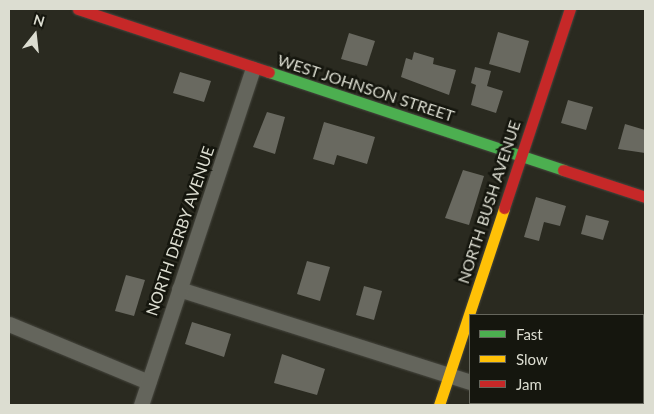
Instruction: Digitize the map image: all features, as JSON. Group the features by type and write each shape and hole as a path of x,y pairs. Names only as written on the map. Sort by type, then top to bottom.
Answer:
{"street":[{"name":"WEST JOHNSON STREET","path":"78,9 253,69 645,197"},
{"name":"NORTH BUSH AVENUE","path":"439,405 570,9"},
{"name":"NORTH DERBY AVENUE","path":"141,405 253,69"},
{"path":"179,289 469,382"},
{"path":"9,324 148,382"}],"building":[{"path":"498,32 529,41 520,73 489,64"},
{"path":"349,33 375,41 367,66 341,59"},
{"path":"414,52 434,58 433,64 456,70 449,95 401,77 406,58 412,60"},
{"path":"475,67 491,71 487,86 503,91 496,113 471,105 476,85 471,83"},
{"path":"180,72 211,81 204,102 173,93"},
{"path":"568,100 593,107 586,130 561,123"},
{"path":"267,112 285,117 275,154 253,147"},
{"path":"324,122 375,137 367,164 337,155 334,165 313,159"},
{"path":"625,124 645,130 645,153 618,149"},
{"path":"463,170 484,176 469,225 445,218"},
{"path":"536,197 566,206 560,226 544,222 539,241 524,237"},
{"path":"586,215 609,221 603,240 581,234"},
{"path":"307,261 330,267 320,301 297,294"},
{"path":"126,275 145,280 134,316 115,311"},
{"path":"364,286 382,291 374,320 356,315"},
{"path":"192,322 231,334 224,357 185,344"},
{"path":"282,354 325,369 317,395 274,383"}],"traffic: fast":[{"path":"269,72 563,170"}],"traffic: slow":[{"path":"469,314 504,208"},
{"path":"439,405 469,314"}],"traffic: jam":[{"path":"78,9 269,72"},
{"path":"504,208 570,9"},
{"path":"563,170 645,197"}]}
